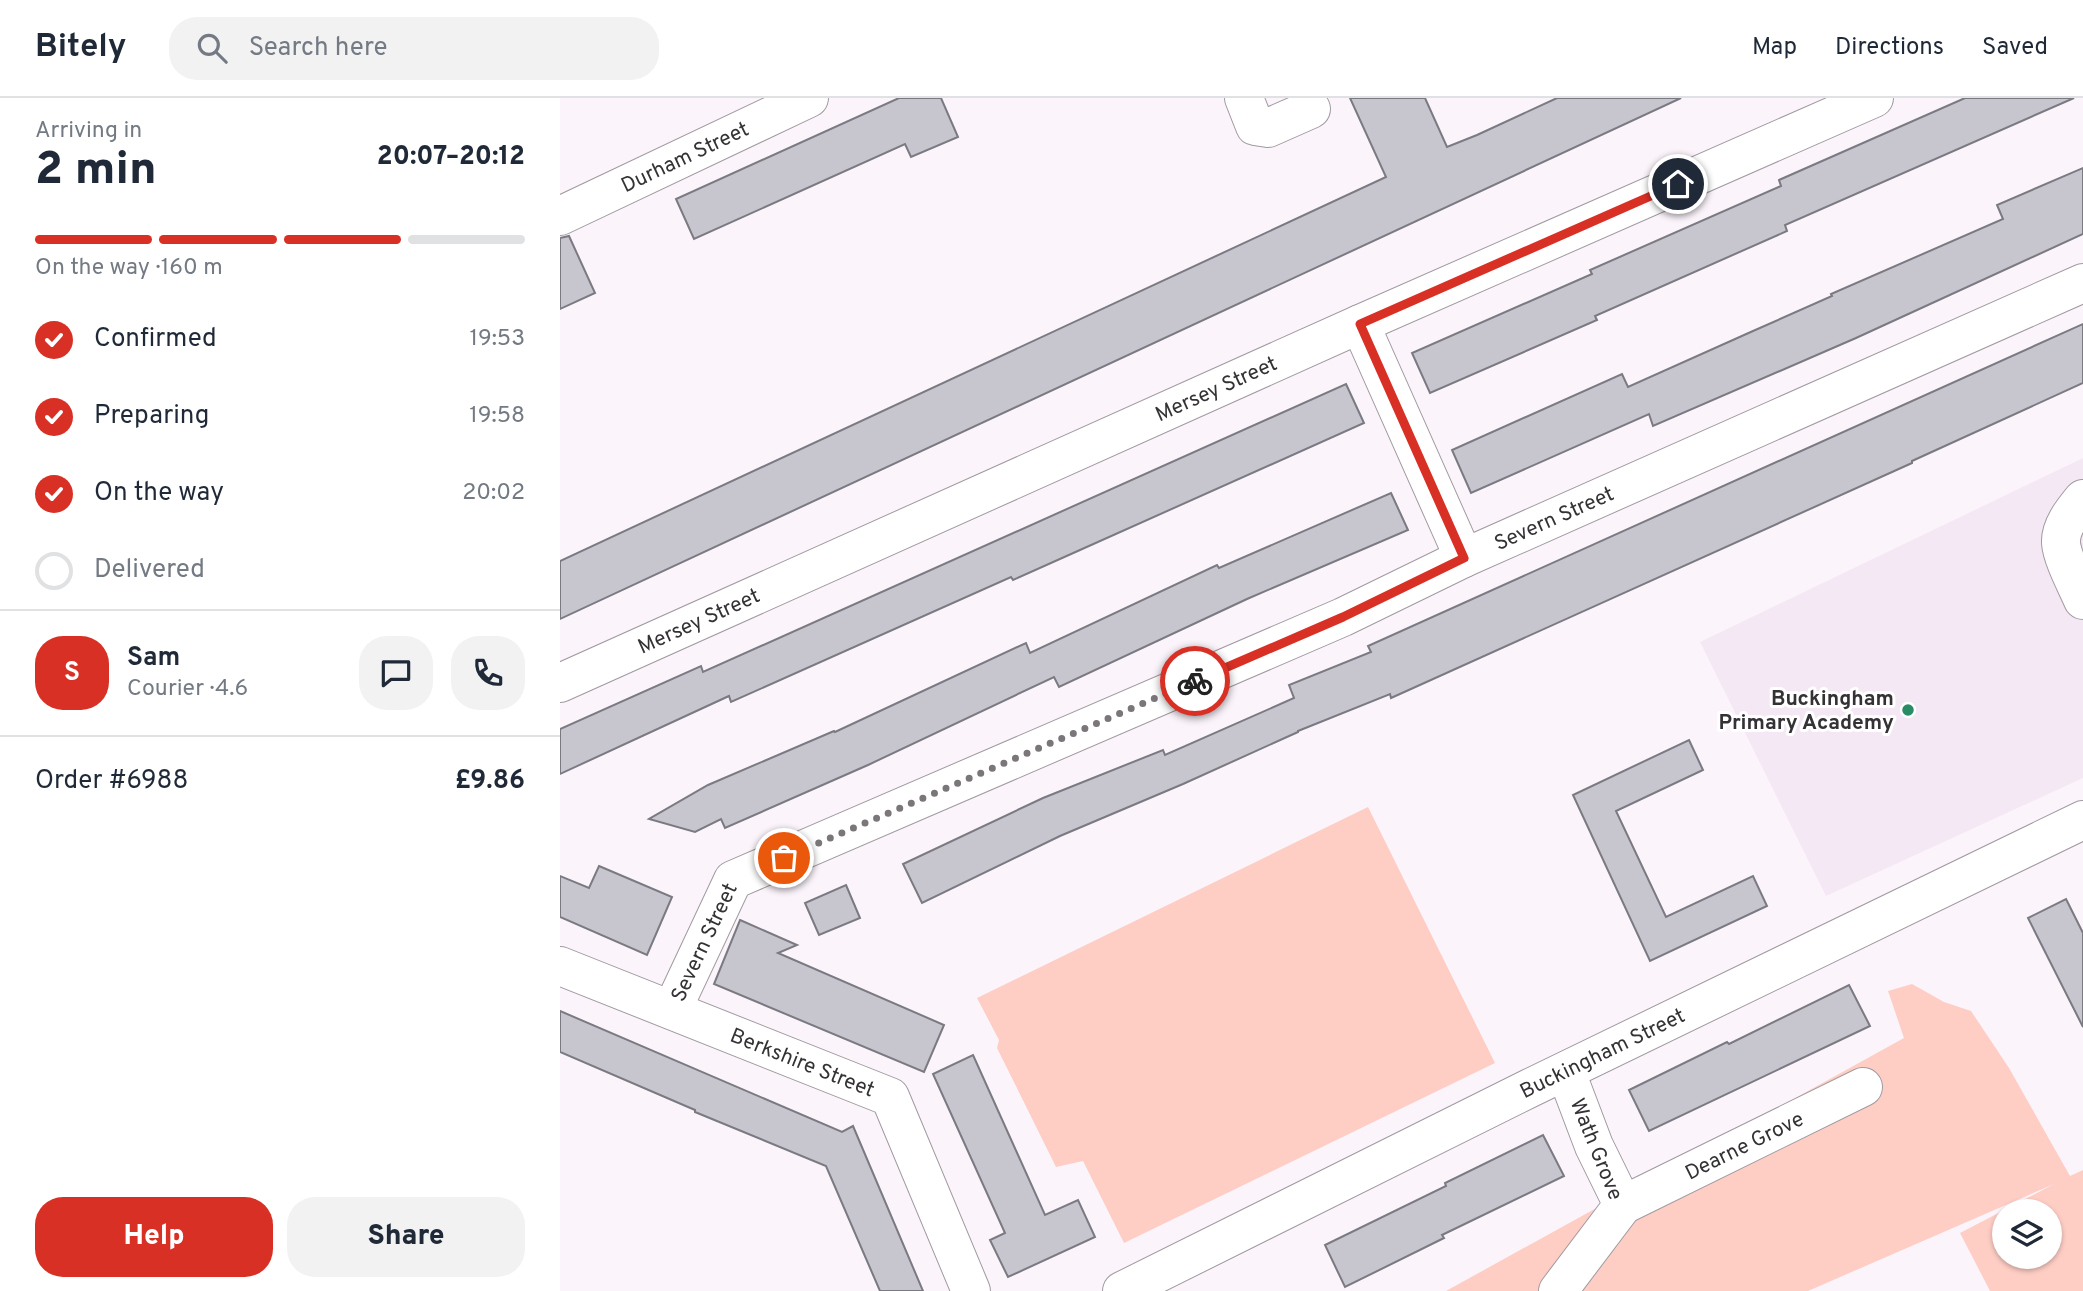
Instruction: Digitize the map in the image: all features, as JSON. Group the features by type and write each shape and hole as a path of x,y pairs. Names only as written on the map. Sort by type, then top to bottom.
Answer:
{"street":[{"name":"Durham Street","path":"560,216 809,98"},
{"path":"1244,98 1255,126 1268,128 1311,109"},
{"name":"Mersey Street","path":"560,683 1360,324 1874,98"},
{"name":"Severn Street","path":"672,1010 733,880 1343,617 1464,558 2083,283"},
{"path":"1360,324 1464,558"},
{"path":"2083,499 2068,517 2061,542 2083,600"},
{"name":"Buckingham Street","path":"1122,1291 2083,820"},
{"name":"Berkshire Street","path":"560,966 890,1097 971,1291"},
{"name":"Wath Grove","path":"1558,1291 1623,1205 1594,1146 1566,1072"},
{"name":"Dearne Grove","path":"1623,1205 1863,1087"}],"shaded area":[{"name":"Buckingham Primary Academy","path":"2083,458 2083,778 1826,896 1700,642"},
{"path":"1368,807 1495,1063 1124,1243 1083,1161 1056,1167 997,1048 999,1040 977,998"},
{"path":"1912,984 1944,1002 1971,1011 2009,1068 2070,1176 2083,1170 2083,1291 1990,1291 1960,1233 1992,1216 1992,1269 2062,1269 2062,1199 2025,1199 2054,1184 2020,1199 1992,1199 1992,1211 1808,1291 1446,1291 1904,1038 1888,991"}],"building":[{"path":"899,98 941,98 958,137 911,157 905,144 694,239 676,199"},
{"path":"1350,98 1425,98 1447,147 1557,98 1681,98 560,619 560,561 1386,177"},
{"path":"1965,98 2074,98 1785,225 1787,231 1595,316 1597,320 1430,393 1412,353 1592,274 1590,270 1781,186 1779,180"},
{"path":"2083,168 2083,234 1856,338 1653,426 1649,414 1471,493 1452,450 1622,374 1628,387 1832,296 1831,294 2003,219 1997,205"},
{"path":"569,236 595,293 560,309 560,238"},
{"path":"2083,324 2083,383 1912,463 1391,698 1390,694 1298,731 1060,836 922,903 903,864 1043,798 1163,750 1165,755 1294,698 1289,685 1371,652 1368,646"},
{"path":"1346,384 1364,423 731,702 729,696 560,774 560,729 701,666 703,672"},
{"path":"1391,493 1408,530 1247,599 1059,687 1054,677 868,765 725,828 721,819 695,832 649,819 708,785 835,732 1026,643 1030,653 1217,565 1219,568"},
{"path":"1689,740 1703,770 1616,811 1666,917 1753,876 1767,906 1650,961 1573,795"},
{"path":"599,866 672,897 647,955 560,917 560,876 589,888"},
{"path":"846,885 860,918 819,935 805,903"},
{"path":"2066,899 2083,933 2083,1027 2028,918"},
{"path":"740,920 797,945 778,953 944,1025 924,1072 714,984"},
{"path":"1849,985 1870,1026 1649,1131 1629,1090"},
{"path":"560,1011 842,1132 853,1126 923,1291 880,1291 826,1166 560,1052"},
{"path":"973,1055 1045,1215 1078,1200 1095,1237 1008,1277 990,1240 1005,1233 933,1074"},
{"path":"1543,1135 1564,1176 1442,1235 1444,1238 1345,1287 1325,1245"}],"way so far":[{"path":"784,858 1195,681"}],"place":[{"name":"Buckingham Primary Academy","path":"1908,710"}],"route":[{"path":"1195,681 1343,617 1464,558 1360,324 1678,184"}]}
